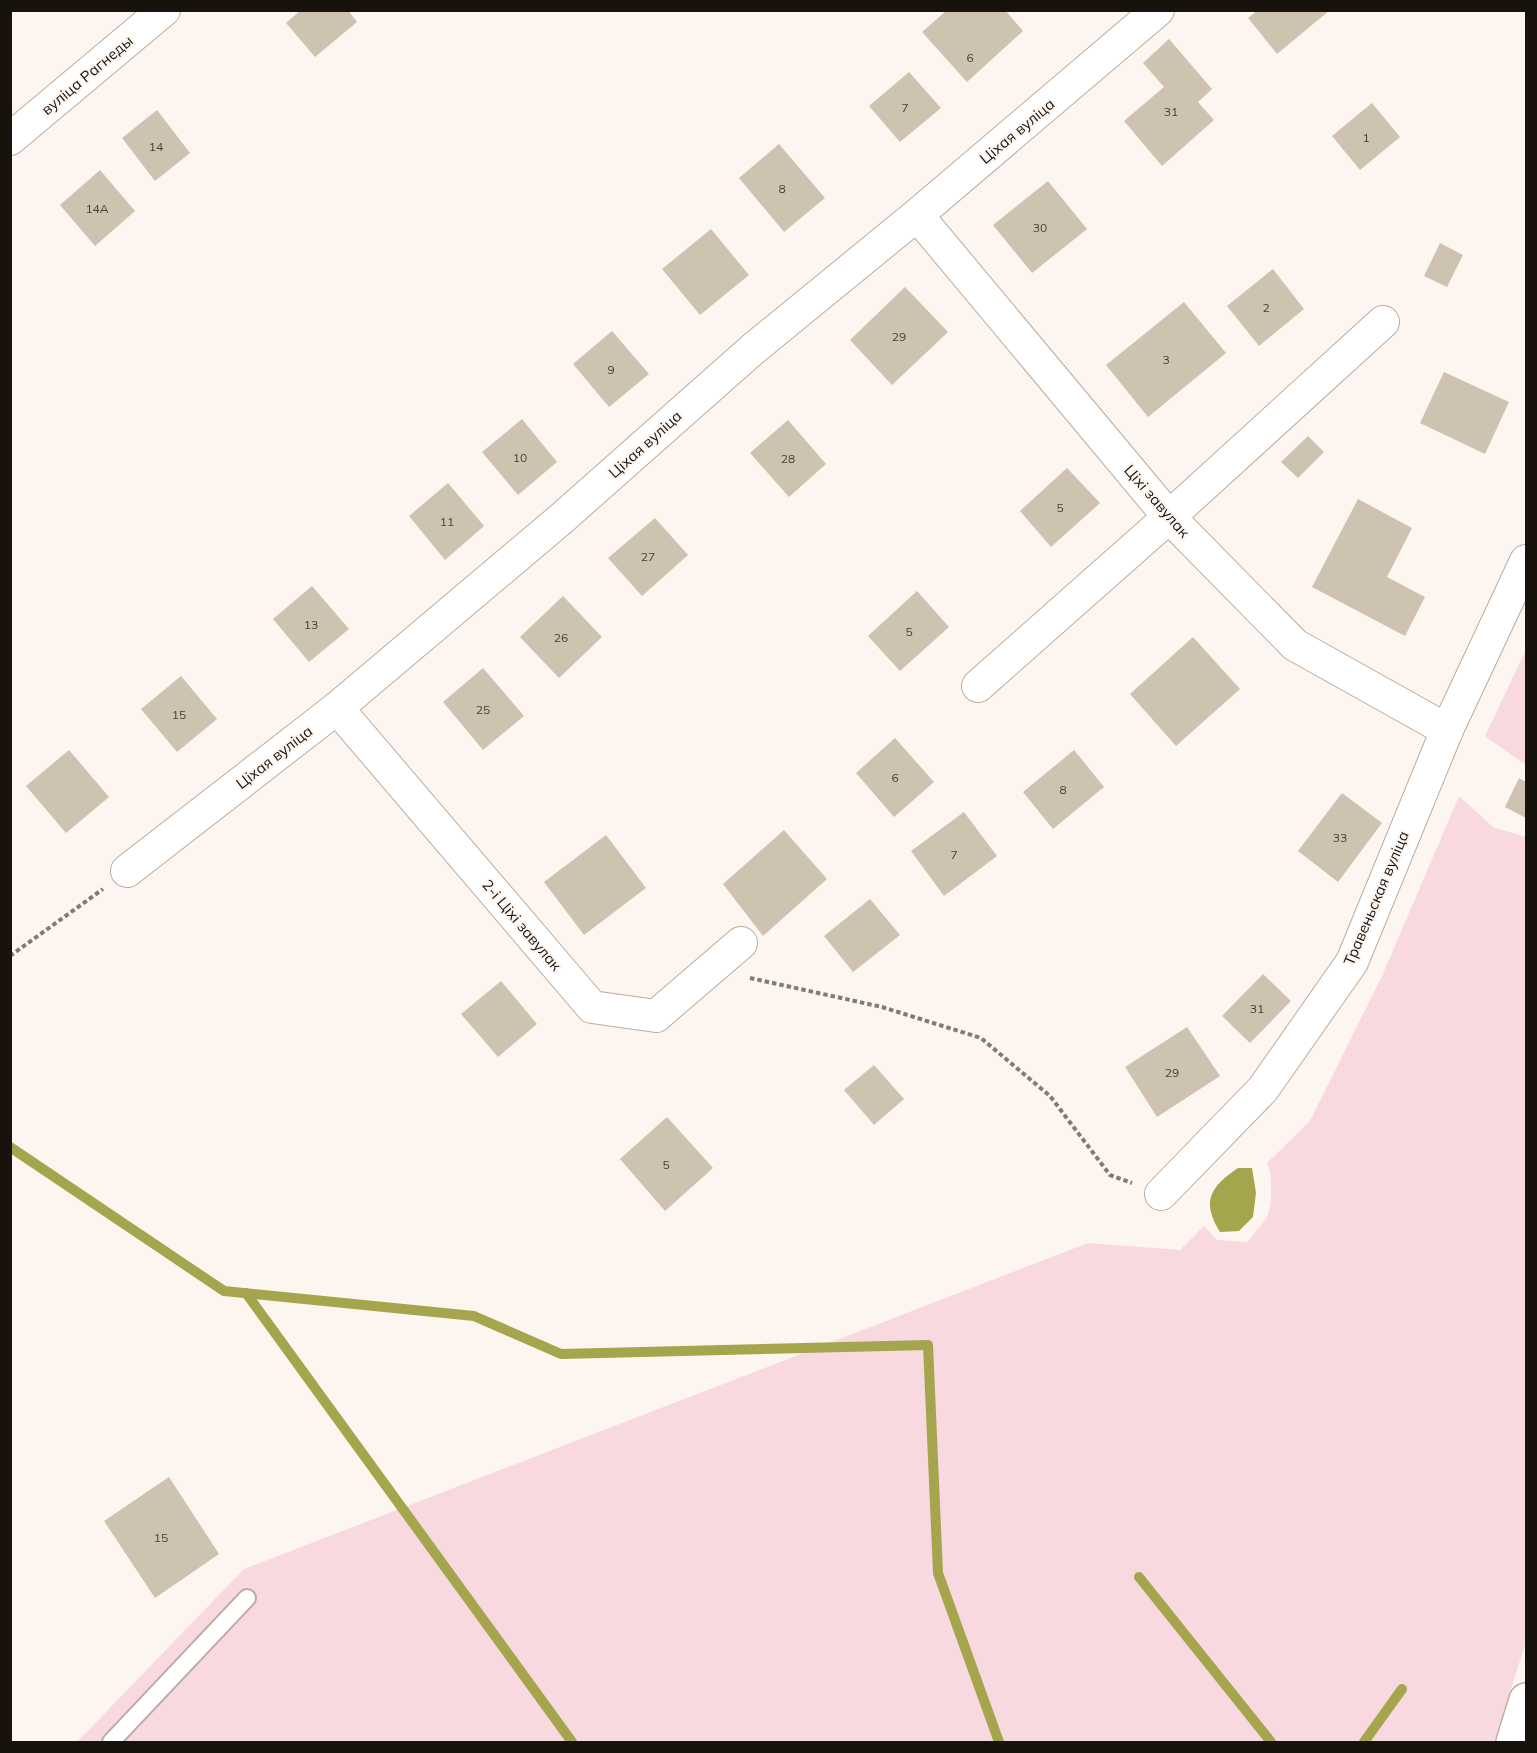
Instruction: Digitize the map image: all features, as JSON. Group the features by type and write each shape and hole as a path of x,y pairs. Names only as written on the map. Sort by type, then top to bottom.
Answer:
{"main road":[{"path":"1513,1743 1527,1700"}],"street":[{"name":"вуліца Рагнеды","path":"10,139 164,10"},
{"name":"Ціхая вуліца","path":"128,871 337,708 561,519 753,349 917,215 1158,10"},
{"name":"Ціхі завулак","path":"917,215 1169,517 1295,645 1447,730"},
{"path":"978,686 1169,517 1383,322"},
{"name":"Травеньская вуліца","path":"1161,1194 1263,1089 1352,962 1447,730 1527,561"},
{"name":"2-і Ціхі завулак","path":"337,708 592,1007 656,1016 741,943"}],"lane":[{"path":"111,1743 247,1598"}],"path":[{"path":"10,956 128,871"},
{"path":"711,969 882,1007 981,1038 1050,1096 1110,1175 1161,1194"}],"shaded area":[{"path":"1526,650 1526,765 1485,736"},
{"path":"1459,796 1493,827 1526,837 1526,1642 1494,1742 77,1742 244,1569 1088,1243 1180,1250 1204,1226 1217,1240 1247,1242 1269,1212 1271,1181 1267,1163 1310,1121 1382,976"},
{"path":"1238,1168 1252,1168 1256,1193 1253,1217 1239,1231 1220,1232 1211,1212 1211,1196 1215,1188"}],"building":[{"path":"301,10 348,10 357,22 315,57 286,23"},
{"path":"947,10 1005,10 1023,31 967,82 922,32"},
{"path":"1258,10 1330,10 1277,54 1248,18"},
{"path":"1169,39 1212,89 1198,102 1214,120 1162,166 1124,121 1164,87 1143,63"},
{"path":"909,72 941,108 900,142 869,106"},
{"path":"1372,103 1400,137 1360,170 1332,136"},
{"path":"157,110 190,153 155,181 122,138"},
{"path":"779,144 825,198 784,232 739,178"},
{"path":"100,170 135,211 95,246 60,205"},
{"path":"1048,181 1087,229 1032,273 993,225"},
{"path":"711,229 749,275 700,315 662,269"},
{"path":"1440,243 1463,255 1447,287 1424,276"},
{"path":"1273,269 1304,309 1259,346 1227,306"},
{"path":"905,287 948,332 892,385 850,340"},
{"path":"1184,302 1226,353 1148,417 1106,365"},
{"path":"612,331 649,374 609,407 573,364"},
{"path":"1444,372 1509,402 1485,454 1420,423"},
{"path":"522,419 557,462 518,495 482,452"},
{"path":"788,420 826,464 789,497 750,453"},
{"path":"1308,436 1324,452 1298,478 1281,462"},
{"path":"1067,468 1100,503 1051,547 1020,511"},
{"path":"448,483 484,526 445,560 409,516"},
{"path":"1358,499 1412,528 1387,577 1425,597 1405,636 1312,587"},
{"path":"655,518 688,555 642,596 608,558"},
{"path":"312,586 349,629 309,662 273,619"},
{"path":"917,591 949,627 900,671 868,636"},
{"path":"563,596 602,637 559,678 520,637"},
{"path":"1193,637 1240,689 1176,746 1130,694"},
{"path":"483,668 524,716 483,750 443,702"},
{"path":"181,676 217,719 177,752 141,709"},
{"path":"895,738 934,782 894,817 856,773"},
{"path":"69,750 109,797 66,833 26,786"},
{"path":"1074,750 1104,787 1053,829 1023,792"},
{"path":"1519,778 1526,782 1526,818 1505,807"},
{"path":"1342,793 1382,823 1338,882 1298,851"},
{"path":"964,812 997,856 944,896 911,851"},
{"path":"784,830 827,879 763,936 723,884"},
{"path":"606,835 646,888 584,935 544,882"},
{"path":"870,899 900,935 853,972 824,936"},
{"path":"1263,974 1291,1001 1250,1043 1222,1016"},
{"path":"501,981 537,1024 498,1057 461,1014"},
{"path":"1187,1027 1220,1076 1157,1117 1125,1067"},
{"path":"874,1065 904,1099 874,1125 844,1090"},
{"path":"667,1117 713,1168 665,1211 620,1159"},
{"path":"169,1477 219,1554 155,1598 104,1521"}],"waterway":[{"path":"10,1147 224,1291 474,1316 561,1354 928,1345 938,1573 999,1742"},
{"path":"246,1293 572,1742"},
{"path":"1139,1577 1271,1742"},
{"path":"1364,1742 1402,1689"}]}
